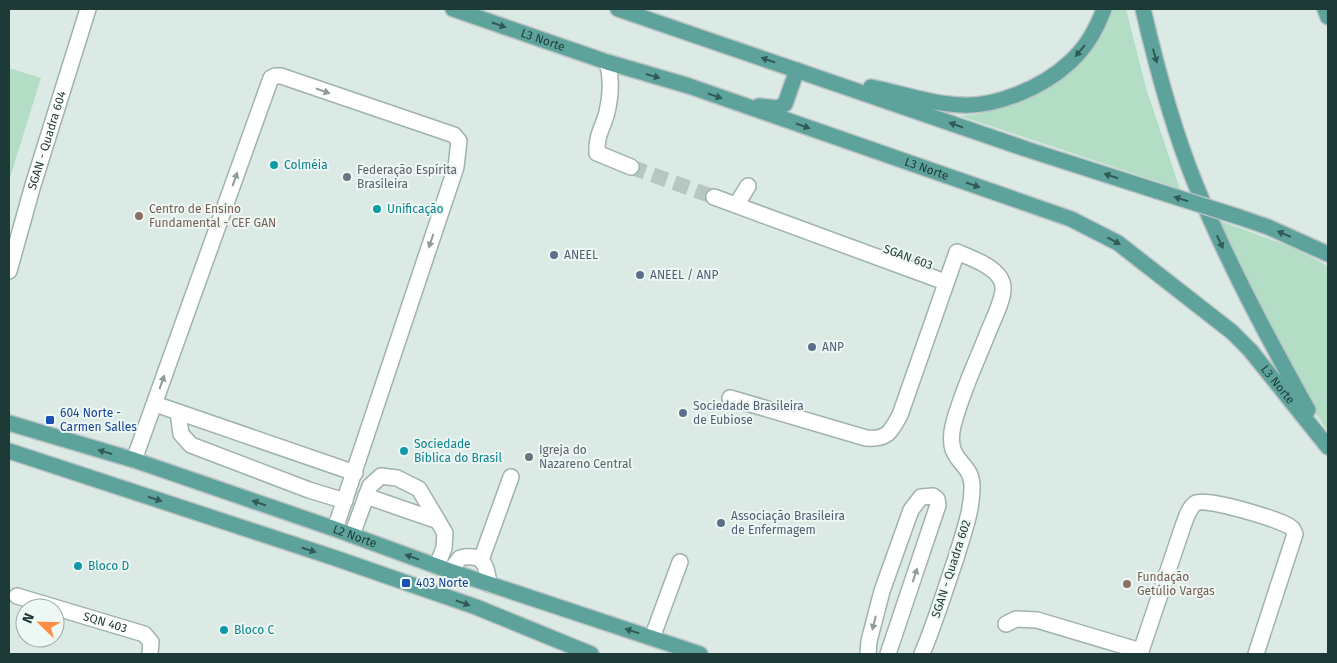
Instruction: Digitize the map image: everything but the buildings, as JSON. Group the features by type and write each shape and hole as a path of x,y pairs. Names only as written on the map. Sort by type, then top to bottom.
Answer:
{"main road":[{"name":"L3 Norte","path":"453,9 607,62 689,86 1070,219 1118,243 1232,332 1256,357 1328,448"},
{"path":"618,9 1029,150 1277,230 1328,254"},
{"path":"831,82 959,105 980,105 1014,96 1041,83 1069,64 1085,45 1100,20 1104,9"},
{"name":"L3 Norte","path":"1143,9 1171,111 1194,181 1218,238 1267,336 1328,448"},
{"path":"1326,9 1328,17"},
{"path":"740,105 778,108 785,104 797,70"},
{"name":"L2 Norte","path":"9,423 134,460 335,529 444,569 652,638 676,651 700,654"},
{"path":"9,451 335,558 476,607 591,654"}],"street":[{"name":"SGAN - Quadra 604","path":"9,272 33,185 88,9"},
{"path":"607,62 611,82 607,112 596,141 597,154 631,167"},
{"path":"134,460 271,78 281,76 454,135 459,141 456,167 335,529"},
{"name":"SGAN 603","path":"714,197 742,195 947,277"},
{"name":"SGAN - Quadra 602","path":"922,654 940,606 972,499 972,481 953,451 951,437 956,412 997,310 1003,287 998,274 986,265 957,252 947,277"},
{"path":"730,398 866,438 875,439 885,436 892,430 900,415 947,277"},
{"path":"155,404 355,473"},
{"path":"178,412 180,434 191,445 309,490 344,501"},
{"path":"352,535 370,486 382,476 397,478 419,489 445,533 444,569"},
{"path":"481,560 511,477"},
{"path":"366,496 438,521"},
{"path":"868,654 869,641 880,598 910,510 921,497 933,496 937,498 938,505 888,654"},
{"path":"1006,624 1023,618 1038,620 1140,652 1190,508 1201,501 1211,502 1269,518 1294,530 1294,540 1256,654"},
{"path":"444,569 460,558 470,556 481,560 487,567 489,584"},
{"path":"652,638 680,562"},
{"name":"SQN 403","path":"16,596 144,634 151,642 150,654"},
{"path":"880,598 904,606"}],"green space":[{"path":"1108,9 1126,9 1146,88 1180,189 960,116 992,111 1039,90"},
{"path":"9,68 41,78 9,181"},
{"path":"1215,219 1294,248 1328,266 1328,432 1298,385"}],"tunnel":[{"path":"631,167 714,197"}],"place":[{"name":"Colméia","path":"274,165"},
{"name":"Federação Espírita Brasileira","path":"347,177"},
{"name":"Unificação","path":"377,209"},
{"name":"Centro de Ensino Fundamental - CEF GAN","path":"139,216"},
{"name":"ANEEL","path":"554,255"},
{"name":"ANEEL / ANP","path":"640,275"},
{"name":"ANP","path":"812,347"},
{"name":"Sociedade Brasileira de Eubiose","path":"683,413"},
{"name":"604 Norte - Carmen Salles","path":"50,420"},
{"name":"Sociedade Bíblica do Brasil","path":"404,451"},
{"name":"Igreja do Nazareno Central","path":"529,457"},
{"name":"Associação Brasileira de Enfermagem","path":"721,523"},
{"name":"Bloco D","path":"78,566"},
{"name":"403 Norte","path":"406,583"},
{"name":"Fundação Getúlio Vargas","path":"1127,584"},
{"name":"Bloco C","path":"224,630"}]}
